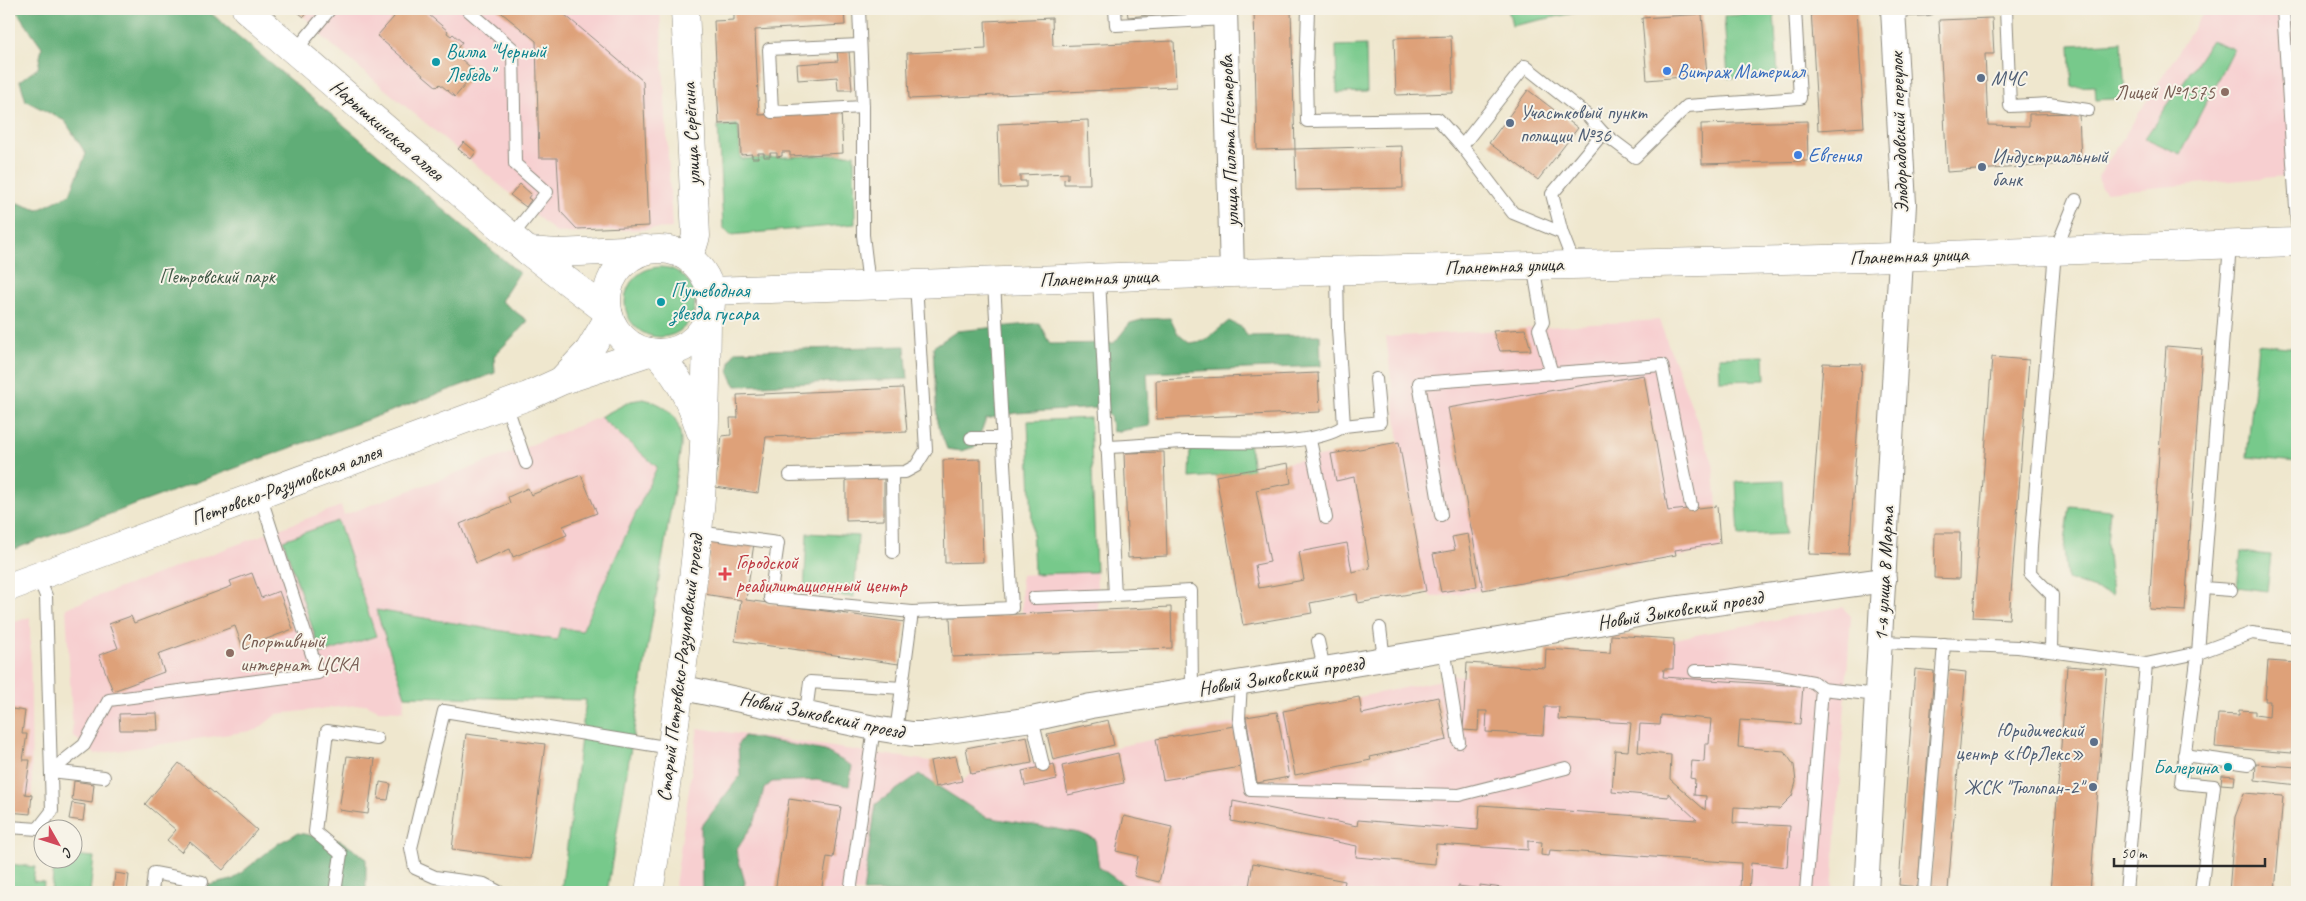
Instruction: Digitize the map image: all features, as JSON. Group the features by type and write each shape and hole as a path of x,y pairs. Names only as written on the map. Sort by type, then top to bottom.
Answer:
{"street":[{"name":"Нарышкинская аллея","path":"246,9 519,244 608,314"},
{"name":"улица Серёгина","path":"682,254 693,246 696,236 685,9"},
{"name":"Эльдорадовский переулок","path":"1893,10 1904,204 1901,256"},
{"name":"улица Пилота Нестерова","path":"1225,14 1232,273"},
{"name":"Планетная улица","path":"710,292 869,284 1901,256 2297,242"},
{"path":"519,244 558,253 650,249 666,249 682,254 695,263 705,276 710,292 711,306 707,320 697,336 682,347 670,352 653,353 630,344 616,330 608,314 608,291 616,272 630,257 650,249"},
{"name":"1-я улица 8 Марта","path":"1866,892 1901,256"},
{"name":"Петровско-Разумовская аллея","path":"561,381 589,351 608,314"},
{"name":"Старый Петровско-Разумовский проезд","path":"649,892 671,748 698,532 704,443 707,320"},
{"name":"Петровско-Разумовская аллея","path":"9,587 506,404 561,381 653,353"},
{"name":"Старый Петровско-Разумовский проезд","path":"653,353 677,378 692,406 704,443"},
{"name":"Новый Зыковский проезд","path":"679,687 885,730 928,734 1032,719 1091,706 1594,624 1651,612 1884,580"}],"lane":[{"path":"295,51 330,9"},
{"path":"467,9 513,49 515,164 548,192 519,244"},
{"path":"859,9 863,107 862,235 869,284"},
{"path":"1115,9 1116,25 1225,14"},
{"path":"1308,9 1307,121 1438,119 1462,146 1513,213 1562,233"},
{"path":"1462,146 1525,66 1588,116 1602,133 1635,157 1687,106 1800,98 1795,9"},
{"path":"1893,10 1928,9"},
{"path":"2006,9 2010,106 2048,104 2088,110"},
{"path":"2283,9 2294,147 2297,223"},
{"path":"860,45 769,49 772,112 863,107"},
{"path":"1574,264 1562,233 1552,194 1602,133"},
{"path":"2051,650 2052,595 2030,573 2055,251 2076,200"},
{"path":"2201,892 2214,786 2180,783 2198,653 2230,245"},
{"path":"1532,265 1543,322 1539,329 1552,374"},
{"path":"1337,271 1338,329 1344,426"},
{"path":"1099,278 1106,448 1115,596"},
{"path":"698,532 778,543 770,598 912,612 1012,608 994,282"},
{"path":"790,475 892,473 905,472 916,466 926,450 916,283"},
{"path":"1441,515 1419,383 1662,365 1691,505"},
{"path":"1106,448 1186,442 1310,440 1333,434 1344,426 1380,422 1376,379"},
{"path":"506,404 526,463"},
{"path":"972,438 1002,438"},
{"path":"1310,440 1326,518"},
{"path":"892,473 893,552"},
{"path":"51,771 84,745 109,700 318,673 260,495"},
{"path":"9,827 38,829 52,811 46,596 38,576"},
{"path":"2202,588 2231,590"},
{"path":"1034,598 1115,596 1191,591 1192,690"},
{"path":"850,892 885,730 902,688 912,612"},
{"path":"1380,628 1384,659"},
{"path":"1880,642 2051,650 2146,664 2198,653 2252,633 2297,639"},
{"path":"1318,641 1324,669"},
{"path":"1924,892 1944,644"},
{"path":"1444,648 1459,742"},
{"path":"2126,892 2146,664"},
{"path":"1696,672 1724,671 1780,676 1813,682 1822,689 1878,695"},
{"path":"806,712 810,682 902,688"},
{"path":"1241,682 1239,718 1251,790 1459,796 1566,768"},
{"path":"1806,892 1822,689"},
{"path":"500,892 484,884 435,878 416,868 411,848 444,711 671,748"},
{"path":"1032,719 1043,765"},
{"path":"335,892 340,854 315,832 327,731 377,739"},
{"path":"2184,756 2249,764"},
{"path":"51,771 104,777"},
{"path":"152,892 154,874 202,882"}],"shaded area":[{"path":"294,9 660,9 672,228 557,233 319,34 320,30"},
{"name":"Лицей №1575","path":"2206,9 2297,9 2297,175 2106,192 2100,186 2098,177"},
{"path":"1659,320 1713,463 1721,549 1432,597 1426,591 1358,603 1356,594 1311,603 1312,613 1243,625 1216,476 1399,442 1386,337"},
{"path":"600,417 657,466 582,631 558,640 376,611 405,696 403,711 378,710 366,704 277,714 257,730 95,754 73,736 66,608 341,506 344,515 521,449"},
{"path":"1090,418 1098,610 1022,613 1021,575 1034,574 1028,421"},
{"path":"1842,607 1851,616 1832,892 674,892 698,728 930,761 936,787 962,781 971,774 1053,760 1442,680 1449,675 1466,676 1467,663 1545,668 1546,649 1610,653 1611,635 1674,639"},
{"path":"30,617 32,795 30,814 9,812 9,624"}],"green space":[{"name":"Петровский парк","path":"15,9 206,9 519,273 501,301 528,321 494,356 495,373 9,551 9,200 38,210 70,194 86,154 65,121 26,101 20,81 38,68 42,47"},
{"path":"1508,9 1593,9 1512,26"},
{"path":"1774,13 1778,75 1728,78 1724,16"},
{"path":"2212,40 2233,49 2180,154 2145,138"},
{"path":"2122,42 2125,98 2096,100 2095,86 2072,87 2070,45"},
{"path":"1366,45 1367,92 1337,93 1336,46"},
{"path":"738,125 741,159 854,154 855,224 730,235 723,227 718,126"},
{"path":"660,267 673,270 685,277 692,289 695,302 692,315 685,327 673,334 660,337 647,334 635,327 628,315 625,302 628,289 635,277 647,270"},
{"path":"1170,318 1177,333 1189,343 1204,341 1229,321 1243,328 1247,336 1320,335 1321,366 1147,373 1150,426 1113,432 1110,416 1098,408 1016,413 986,419 975,447 961,451 947,449 937,423 933,347 957,331 1039,323 1050,344 1114,343 1130,323 1145,319"},
{"path":"2258,344 2297,348 2297,462 2247,457"},
{"path":"905,346 908,379 736,386 729,368 736,351"},
{"path":"1764,356 1765,380 1720,381 1719,357"},
{"path":"643,399 660,405 672,415 679,429 681,447 607,892 561,892 586,700 405,696 376,610 557,640 560,628 582,631 657,467 600,417 631,401"},
{"path":"1090,418 1096,572 1034,574 1028,421"},
{"path":"1249,442 1253,470 1190,478 1191,446"},
{"path":"1783,480 1786,534 1739,536 1736,482"},
{"path":"2070,506 2110,510 2107,543 2112,595 2067,579 2064,549"},
{"path":"338,521 376,636 321,654 283,540"},
{"path":"807,533 858,536 854,597 804,594"},
{"path":"2241,552 2271,555 2267,591 2237,587"},
{"path":"744,736 825,751 852,766 849,786 817,780 772,782 764,789 755,821 736,851 745,882 743,892 702,892 701,827 740,776 738,744"},
{"path":"919,774 986,817 1080,833 1095,839 1099,867 1134,892 863,892 876,804"},
{"path":"298,833 341,841 366,858 366,892 179,892 232,880 279,843"},
{"path":"82,856 94,857 90,892 51,892 54,868 82,868"},
{"path":"9,864 35,868 33,881 44,882 43,892 10,892"}],"building":[{"path":"294,9 311,9 304,17"},
{"name":"Вилла \"Черный Лебедь\"","path":"384,9 422,9 448,31 447,33 451,36 453,34 462,42 454,53 476,72 455,97 440,84 437,87 377,36 394,17"},
{"path":"497,9 558,9 643,81 649,226 577,229 560,211 557,158 539,158 536,41"},
{"path":"734,9 844,9 845,25 755,30 759,115 841,111 843,153 790,156 790,152 782,152 782,156 777,157 777,153 770,153 770,157 764,157 764,153 758,153 758,158 752,158 752,154 741,155 740,123 719,124 714,21 734,20"},
{"path":"1127,9 1182,9 1182,12 1128,17"},
{"path":"1254,9 1291,9 1295,149 1257,150"},
{"path":"1811,9 1857,9 1864,127 1818,130"},
{"path":"1702,14 1707,75 1647,80 1642,18"},
{"path":"1052,18 1053,46 1174,41 1176,87 909,99 907,53 986,49 985,21"},
{"path":"1992,18 1994,54 1985,54 1988,125 2029,126 2029,114 2079,113 2081,163 1947,172 1939,20"},
{"path":"1451,36 1453,93 1396,95 1394,38"},
{"path":"837,51 849,51 852,90 838,90 837,77 798,80 797,64 838,61"},
{"path":"1528,90 1578,128 1538,180 1489,143"},
{"path":"1088,120 1090,184 1064,184 1064,179 1068,178 1068,173 1020,175 1020,181 1026,181 1026,187 1000,188 998,124"},
{"path":"1807,121 1808,161 1702,164 1701,124"},
{"path":"464,142 476,152 471,159 458,149"},
{"path":"1402,146 1403,188 1296,190 1295,149"},
{"path":"520,184 531,194 528,198 531,200 526,207 510,195"},
{"path":"1525,329 1531,350 1500,351 1493,331"},
{"path":"2166,346 2202,349 2185,611 2149,609"},
{"path":"1992,357 2029,360 2009,619 1973,617"},
{"path":"1823,363 1862,364 1849,555 1809,554"},
{"path":"1318,373 1320,412 1157,419 1156,380"},
{"path":"1644,375 1668,511 1717,506 1720,543 1675,550 1676,555 1483,590 1448,408"},
{"path":"903,388 907,432 766,437 758,493 715,487 722,436 731,435 730,418 738,418 737,395"},
{"path":"1399,442 1426,591 1358,603 1357,594 1310,603 1312,613 1243,625 1216,476 1288,463 1291,483 1256,490 1270,562 1255,565 1259,588 1304,580 1299,552 1347,543 1352,572 1370,568 1354,477 1336,481 1331,454"},
{"path":"1164,452 1167,556 1128,558 1124,453"},
{"path":"981,459 983,562 945,563 943,460"},
{"path":"581,475 597,513 563,526 567,535 513,557 510,549 476,563 460,524 510,503 508,497 528,488 531,495"},
{"path":"884,478 884,520 846,521 846,479"},
{"path":"1935,533 1960,533 1959,579 1934,578"},
{"path":"1468,534 1477,586 1441,592 1433,554 1455,550 1452,537"},
{"path":"712,537 754,543 746,600 905,622 899,664 735,641 741,600 704,594"},
{"name":"Спортивный интернат ЦСКА","path":"252,573 261,598 279,591 293,629 243,648 235,626 158,654 164,672 113,691 99,655 118,648 109,624 131,616 134,623 232,586 230,581"},
{"path":"1171,607 1172,648 952,657 950,617"},
{"path":"1611,635 1674,639 1673,669 1664,669 1663,677 1803,686 1800,724 1740,720 1738,747 1784,751 1794,765 1796,782 1792,796 1779,809 1734,807 1733,823 1790,826 1787,867 1751,863 1749,892 1740,892 1741,863 1550,850 1549,856 1541,855 1542,842 1528,841 1528,850 1436,844 1435,864 1356,857 1357,846 1231,821 1233,801 1357,826 1358,820 1478,830 1480,805 1697,820 1668,793 1668,797 1612,792 1615,750 1628,751 1631,723 1558,719 1559,707 1545,707 1543,735 1486,732 1487,711 1479,711 1478,731 1463,730 1467,663 1545,668 1546,649 1610,653","holes":["1661,715 1711,719 1709,744 1705,744 1704,762 1692,761 1690,778 1695,779 1694,795 1706,796 1705,810 1670,779 1671,755 1638,752 1640,724 1660,725"]},
{"path":"2268,661 2297,663 2297,702 2292,753 2215,747 2218,714 2239,715 2239,710 2255,711 2255,715 2269,717 2270,701 2265,701"},
{"path":"2067,666 2107,669 2090,892 2050,892"},
{"path":"1915,669 1934,671 1918,887 1899,885"},
{"path":"1948,670 1966,672 1948,890 1930,889"},
{"path":"1359,697 1362,714 1438,697 1447,740 1370,757 1371,760 1295,775 1283,711"},
{"path":"12,709 25,711 22,734 27,734 23,760 30,760 25,794 32,795 30,814 9,812 9,715 11,716"},
{"path":"1277,712 1289,777 1257,783 1246,717"},
{"path":"157,713 158,730 120,730 119,714"},
{"path":"1108,720 1114,745 1053,760 1047,734"},
{"path":"1234,726 1241,767 1163,780 1156,739"},
{"path":"466,734 545,744 530,859 452,849"},
{"path":"1027,736 1032,763 971,774 966,748"},
{"path":"1118,753 1124,783 1068,795 1062,766"},
{"path":"347,756 375,759 368,814 339,810"},
{"path":"956,756 962,781 935,787 930,761"},
{"path":"179,763 257,830 223,870 190,842 181,852 167,840 176,830 145,804"},
{"path":"1054,764 1057,779 1025,786 1022,771"},
{"path":"2256,764 2297,767 2297,785 2255,780"},
{"path":"2222,775 2235,776 2234,785 2221,784"},
{"path":"74,781 94,784 92,803 72,800"},
{"path":"380,782 391,784 388,800 378,799"},
{"path":"2244,793 2283,796 2275,892 2229,892 2235,817"},
{"path":"789,799 841,807 833,858 827,857 821,892 775,892"},
{"path":"72,803 85,805 83,821 82,818 69,818"},
{"path":"1124,816 1172,827 1159,882 1134,876 1138,856 1116,851"},
{"path":"1253,863 1345,881 1343,892 1248,892"},
{"path":"115,873 129,875 127,892 113,892"},
{"path":"1480,885 1502,888 1501,892 1457,892 1458,886 1480,889"}],"place":[{"name":"Вилла \"Черный Лебедь\"","path":"436,62"},
{"name":"Витраж Материал","path":"1667,71"},
{"name":"МЧС","path":"1981,78"},
{"name":"Лицей №1575","path":"2225,92"},
{"name":"Участковый пункт полиции №36","path":"1510,123"},
{"name":"Евгения","path":"1798,155"},
{"name":"Индустриальный банк","path":"1982,167"},
{"name":"Путеводная звезда гусара","path":"661,302"},
{"name":"Городской реабилитационный центр","path":"725,574"},
{"name":"Спортивный интернат ЦСКА","path":"230,653"},
{"name":"Юридический центр «ЮрЛекс»","path":"2094,742"},
{"name":"Балерина","path":"2228,767"},
{"name":"ЖСК \"Тюльпан-2\"","path":"2093,787"}]}
